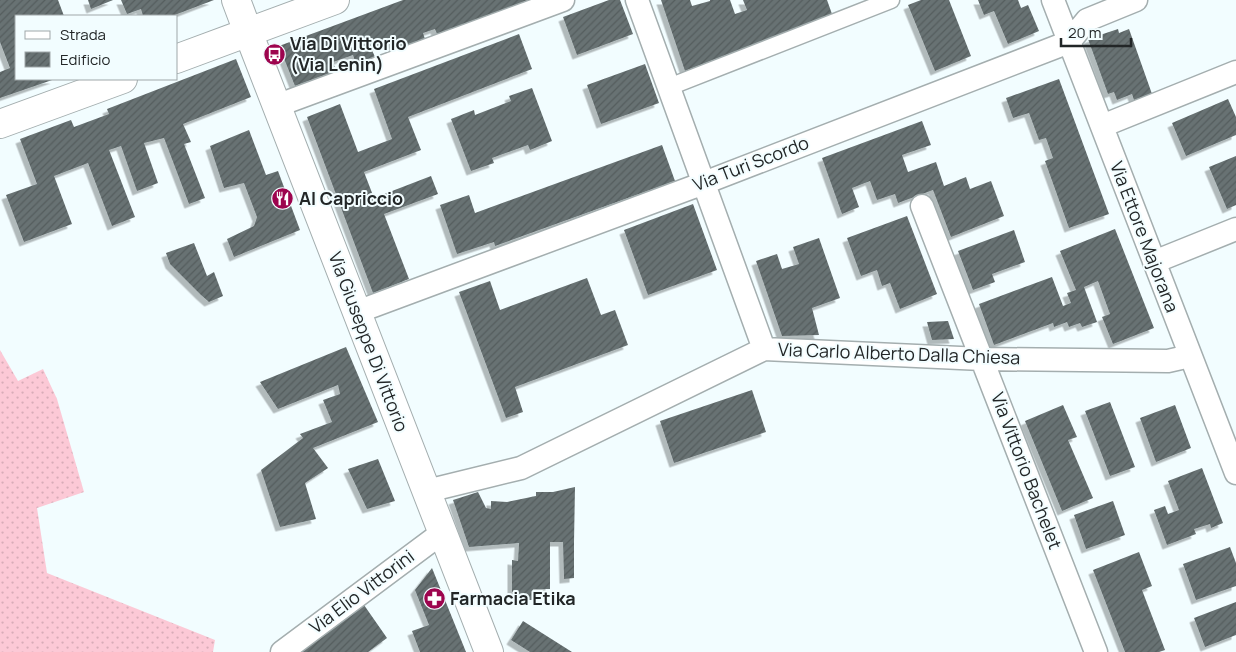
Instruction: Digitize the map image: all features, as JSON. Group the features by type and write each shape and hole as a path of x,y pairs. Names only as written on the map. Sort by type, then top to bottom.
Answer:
{"street":[{"name":"Via Giuseppe Di Vittorio","path":"236,0 489,652"},
{"path":"178,58 335,0"},
{"path":"276,106 562,0"},
{"path":"637,0 764,349"},
{"path":"668,86 850,7 890,0"},
{"name":"Via Ettore Majorana","path":"1053,0 1236,473"},
{"name":"Via Turi Scordo","path":"357,312 704,183 1069,42 1087,20 1136,0"},
{"path":"1102,126 1236,72"},
{"path":"0,124 120,80"},
{"name":"Via Vittorio Bachelet","path":"922,206 1096,652"},
{"path":"1154,262 1236,229"},
{"name":"Via Carlo Alberto Dalla Chiesa","path":"427,491 521,468 764,349 982,359 1168,362 1190,356"},
{"name":"Via Elio Vittorini","path":"282,652 443,532"}],"shaded area":[{"path":"0,350 18,381 43,369 57,399 84,492 37,508 47,573 215,640 213,652 0,652"}],"building":[{"path":"0,0 58,0 64,15 15,15 15,80 52,80 0,98 0,72 10,68 0,42"},
{"path":"88,0 113,0 91,9"},
{"path":"121,0 214,0 175,15 143,15 141,9 127,14"},
{"path":"403,0 532,0 437,34 435,29 423,33 425,39 395,49 392,41 371,48 375,57 356,64 353,55 333,62 336,71 295,86 279,46"},
{"path":"609,0 620,0 633,34 577,55 563,17"},
{"path":"661,0 690,0 692,6 710,0 730,0 735,14 747,10 743,0 827,0 832,14 685,71"},
{"path":"921,0 949,0 971,56 935,71 908,5"},
{"path":"978,0 1018,0 1021,8 1028,5 1039,31 1008,44 994,11 984,15"},
{"path":"1118,29 1119,33 1129,29 1152,94 1134,100 1132,94 1117,100 1114,92 1108,94 1088,39"},
{"path":"519,34 532,69 408,117 421,150 364,172 374,198 431,176 438,194 384,214 409,279 373,293 307,117 340,104 358,152 392,139 374,89"},
{"path":"236,59 251,97 183,124 191,142 184,144 205,198 189,204 164,138 144,143 158,183 137,191 121,146 109,150 135,217 112,226 88,163 54,176 72,224 24,242 6,195 37,184 20,139 71,120 74,127 109,114 107,109"},
{"path":"645,64 659,103 601,124 587,85"},
{"path":"1059,79 1109,214 1069,228 1045,161 1053,158 1046,138 1039,140 1029,113 1013,118 1006,98"},
{"path":"532,88 552,141 530,150 528,145 492,158 494,163 471,171 451,119 474,110 475,115 511,101 509,96"},
{"path":"1228,99 1236,117 1236,135 1186,156 1172,123"},
{"path":"922,121 931,145 902,155 908,172 936,162 944,186 966,177 970,189 991,181 1004,216 951,237 933,190 898,203 895,194 877,200 870,181 852,188 859,207 842,214 822,158"},
{"path":"249,130 266,175 278,171 300,230 234,257 227,239 254,226 257,217 244,183 224,188 210,146"},
{"path":"662,145 675,181 495,246 494,242 457,254 440,205 469,195 475,213"},
{"path":"1236,156 1236,205 1227,209 1209,167"},
{"path":"693,204 717,270 648,295 624,230"},
{"path":"907,216 937,294 900,309 890,283 882,286 877,270 861,276 847,238"},
{"path":"1115,229 1154,328 1113,344 1102,317 1110,314 1098,281 1084,287 1097,322 1082,327 1080,323 1069,327 1067,322 1054,327 1053,323 994,345 979,304 1052,277 1063,306 1071,303 1067,293 1076,290 1060,251"},
{"path":"1014,230 1025,262 992,274 995,282 973,290 958,251"},
{"path":"819,238 840,298 812,308 819,335 782,336 756,261 777,254 782,269 799,264 793,247"},
{"path":"194,243 207,276 214,272 223,296 209,302 170,264 166,253"},
{"path":"587,278 601,315 615,310 628,345 515,387 523,412 506,418 459,292 490,281 500,310"},
{"path":"948,321 954,339 932,340 927,322"},
{"path":"346,347 378,422 313,448 328,468 305,483 316,519 280,527 261,470 303,438 300,434 332,422 323,400 340,394 338,385 278,409 260,382"},
{"path":"752,390 766,432 674,463 660,421"},
{"path":"1110,402 1135,467 1110,476 1085,411"},
{"path":"1063,405 1077,437 1068,440 1093,498 1062,511 1025,421"},
{"path":"1175,405 1191,448 1156,462 1140,418"},
{"path":"378,459 395,501 367,509 348,469"},
{"path":"1202,468 1223,523 1211,528 1210,524 1194,529 1196,534 1167,545 1154,510 1165,506 1168,514 1179,510 1168,481"},
{"path":"575,487 574,578 564,579 563,542 550,542 550,589 533,589 533,600 519,600 519,592 512,592 512,560 518,561 519,543 469,547 453,500 478,492 486,508 491,509 491,501 507,502 536,496 536,492 553,492"},
{"path":"1113,501 1125,535 1086,549 1074,515"},
{"path":"1230,547 1236,563 1236,586 1196,600 1183,564"},
{"path":"1139,552 1152,586 1142,590 1165,650 1159,652 1125,652 1093,570"},
{"path":"432,568 466,652 420,652 412,631 429,625 415,590"},
{"path":"1236,602 1236,635 1205,647 1194,618"},
{"path":"364,605 387,638 368,652 301,652"},
{"path":"523,621 572,652 530,652 511,640"}],"place":[{"name":"Via Di Vittorio (Via Lenin)","path":"274,54"},
{"name":"Al Capriccio","path":"283,199"},
{"name":"Farmacia Etika","path":"434,599"}]}
